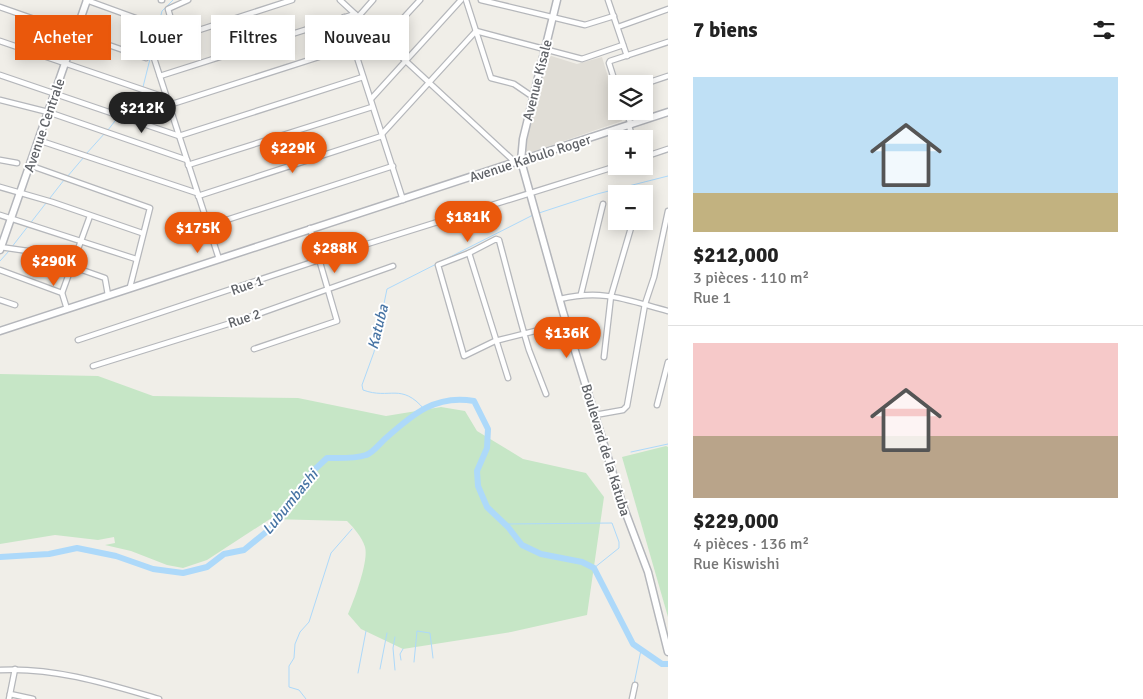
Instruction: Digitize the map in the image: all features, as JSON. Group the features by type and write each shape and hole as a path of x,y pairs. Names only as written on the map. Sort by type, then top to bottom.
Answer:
{"street":[{"path":"86,0 129,15"},
{"name":"Avenue Centrale","path":"81,15 86,0"},
{"path":"170,15 168,9 188,0"},
{"path":"201,28 292,0"},
{"path":"340,0 357,15 373,0"},
{"path":"406,15 420,0"},
{"path":"409,58 462,0"},
{"path":"466,0 491,78 514,84 533,97"},
{"path":"481,0 585,25 614,16"},
{"name":"Avenue Kisale","path":"518,162 557,0"},
{"path":"608,0 627,56"},
{"path":"0,7 23,15"},
{"path":"618,27 668,9"},
{"path":"160,76 305,30"},
{"path":"476,31 582,59 623,45"},
{"path":"38,140 198,194 382,135 476,31"},
{"path":"0,41 167,98"},
{"path":"613,75 609,62 668,42"},
{"name":"Avenue Centrale","path":"0,248 66,60"},
{"path":"155,60 219,259"},
{"path":"169,105 309,60"},
{"path":"358,60 403,200"},
{"path":"371,99 407,60 518,162"},
{"path":"0,75 179,136 363,77"},
{"path":"653,81 668,76"},
{"path":"0,100 48,112 188,163 372,107"},
{"name":"Avenue Kabulo Roger","path":"0,331 668,112"},
{"path":"628,120 631,130"},
{"path":"653,154 668,149"},
{"path":"0,160 16,163"},
{"name":"Boulevard de la Katuba","path":"518,162 538,216 567,323 622,502 648,572 668,652"},
{"path":"29,165 150,208 142,233 130,287"},
{"path":"208,226 392,166"},
{"name":"Rue 1","path":"78,340 320,260 531,195 608,169"},
{"path":"0,187 21,192 142,233"},
{"path":"581,294 603,204"},
{"path":"595,415 623,410 627,406 645,304 656,268 668,211"},
{"path":"0,215 136,258"},
{"path":"66,309 62,292 90,216"},
{"path":"254,349 337,321 330,290 310,228"},
{"path":"604,357 611,296 630,230"},
{"path":"546,394 524,333 498,239 438,265 464,356 495,341 524,333 567,323"},
{"path":"0,248 28,251 105,278 108,295"},
{"path":"469,253 508,378"},
{"name":"Rue 2","path":"94,366 330,290 393,266"},
{"path":"0,270 62,292"},
{"path":"560,299 581,294 611,296 668,311"},
{"path":"0,300 16,305"},
{"path":"657,405 668,362"},
{"path":"0,670 15,669 62,674 159,699"},
{"path":"15,669 10,696 33,699"},
{"path":"632,699 635,685"},
{"path":"135,699 136,692"}],"shaded area":[{"path":"548,55 577,64 602,57 608,77 608,120 622,121 526,154 525,144"}],"green space":[{"path":"0,374 98,376 153,396 298,398 386,416 441,407 465,411 477,431 523,459 586,473 604,497 587,615 511,632 403,649 361,629 348,614 360,580 366,553 362,540 347,521 270,519 207,560 183,568 167,565 131,551 105,545 115,543 114,537 98,540 55,535 0,544"},
{"path":"668,447 668,617 622,457"}],"waterway":[{"path":"143,87 162,11 173,0"},
{"path":"121,114 140,91"},
{"path":"108,130 118,117"},
{"path":"86,154 105,133"},
{"path":"67,177 84,157"},
{"name":"Katuba","path":"539,213 597,194 668,176"},
{"path":"11,248 64,180"},
{"name":"Katuba","path":"424,409 409,396 395,393 372,393 363,390 362,385 374,352 387,289 533,215"},
{"path":"0,261 9,251"},
{"name":"Lubumbashi","path":"0,557 49,554 77,548 116,556 153,569 183,573 207,567 224,554 244,550 271,528 312,472 327,458 352,458 369,454 406,421 437,403 448,400 474,401 488,429 487,448 477,471 478,486 487,507 508,527 522,545 541,554 582,562 594,568 633,644 662,664 668,664"},
{"path":"631,452 668,444"},
{"path":"505,524 612,523 619,542 619,548 594,568"},
{"path":"306,699 299,690 289,687 289,666 294,658 295,644 300,632 309,622 331,553 352,529"},
{"path":"358,673 366,631"},
{"path":"414,662 417,631 430,633 433,658"},
{"path":"380,669 387,633"},
{"path":"395,637 393,648 395,670"},
{"path":"401,660 400,654 403,649"},
{"path":"634,684 641,650"}]}
